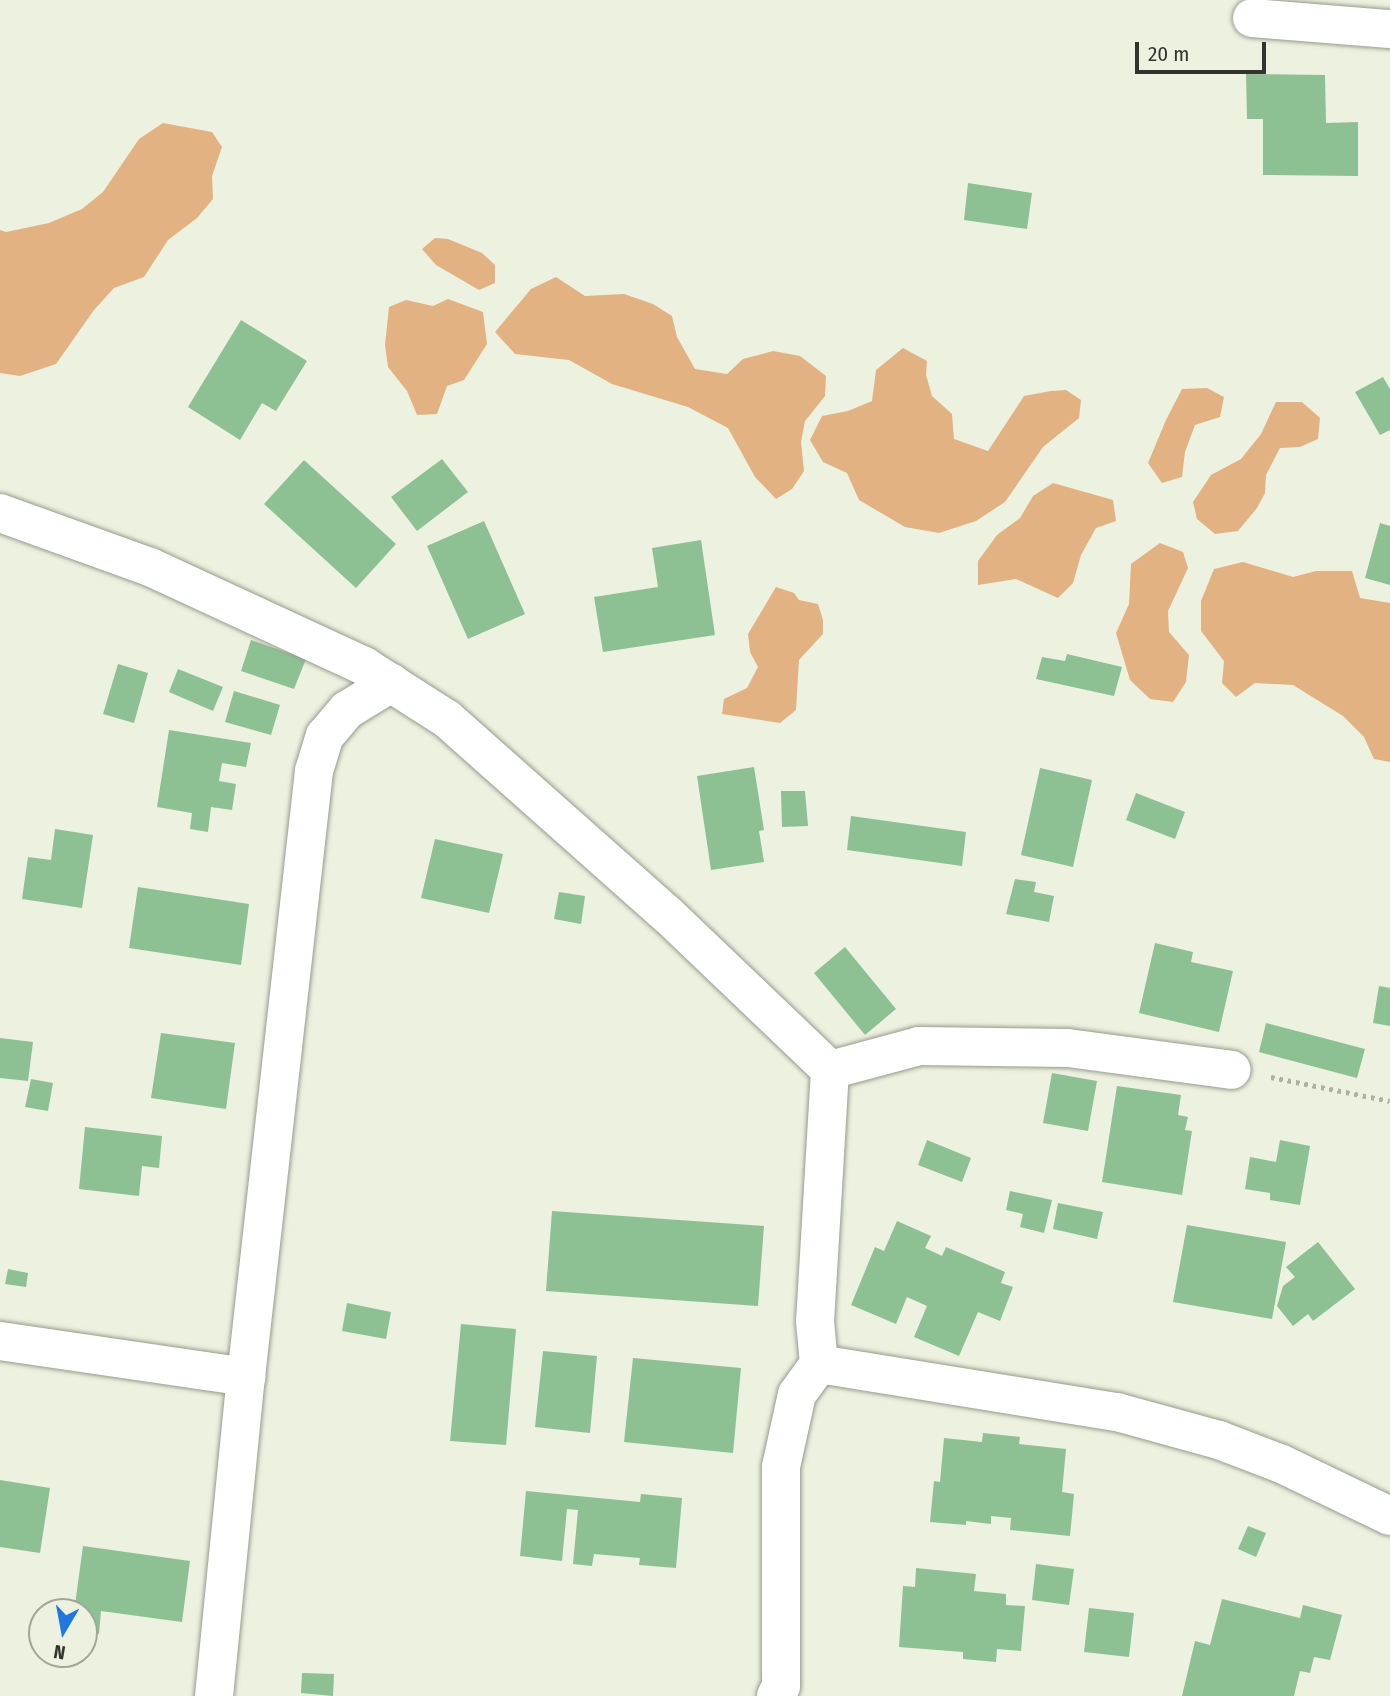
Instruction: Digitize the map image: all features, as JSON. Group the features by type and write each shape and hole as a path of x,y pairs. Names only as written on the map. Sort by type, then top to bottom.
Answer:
{"street":[{"path":"1252,18 1348,13 1390,29"},
{"path":"0,513 150,567 363,666 447,719 668,915 830,1070 814,1321 819,1364 797,1394 781,1467 781,1686 776,1696"},
{"path":"214,1696 246,1377 314,771 325,736 347,710 391,683"},
{"path":"830,1070 919,1045 1068,1048 1233,1070"},
{"path":"0,1341 246,1377"},
{"path":"819,1364 1117,1412 1219,1440 1283,1464 1390,1516"}],"path":[{"path":"1233,1070 1390,1101"}],"shaded area":[{"path":"163,123 212,132 222,147 212,176 213,199 197,218 168,240 144,277 114,288 94,310 56,364 20,376 0,373 0,230 6,232 49,223 82,209 103,192 139,139"},
{"path":"435,238 448,239 482,253 495,265 495,283 479,290 436,265 422,249"},
{"path":"556,277 585,296 624,294 653,304 672,316 677,337 695,369 727,374 743,359 773,351 800,356 826,376 825,396 805,421 801,442 804,471 792,489 776,499 755,477 728,428 688,407 612,384 569,360 515,354 495,332 531,289"},
{"path":"448,299 483,312 487,344 464,380 447,386 437,414 417,415 407,391 388,367 385,345 389,307 406,300 433,306"},
{"path":"903,348 927,361 926,375 932,396 952,414 954,439 988,451 1024,396 1051,391 1066,390 1081,400 1079,418 1043,447 1005,502 976,521 939,533 905,527 859,500 847,473 823,462 810,440 822,416 848,411 872,401 876,370"},
{"path":"1207,388 1224,397 1220,417 1195,425 1185,452 1182,477 1162,483 1148,463 1166,420 1182,389"},
{"path":"1276,402 1302,402 1320,418 1318,439 1300,447 1280,448 1266,475 1265,493 1257,508 1238,531 1215,534 1197,519 1193,502 1211,475 1241,459 1261,434"},
{"path":"1053,483 1113,500 1116,521 1096,528 1081,555 1073,583 1058,598 1016,579 978,585 978,561 997,535 1020,518 1033,496"},
{"path":"1160,543 1183,552 1188,568 1168,611 1169,632 1189,655 1186,682 1173,702 1150,699 1130,680 1116,633 1129,604 1131,564"},
{"path":"1243,562 1293,577 1316,571 1352,571 1360,598 1390,603 1390,762 1374,759 1364,737 1343,716 1293,685 1255,683 1236,697 1222,683 1224,661 1201,631 1201,601 1214,569"},
{"path":"776,587 794,593 799,600 818,604 823,620 823,634 799,660 796,710 780,723 722,714 724,699 747,688 758,667 750,652 748,634"}],"building":[{"path":"1246,74 1325,75 1326,123 1358,122 1358,176 1263,175 1263,119 1247,119"},
{"path":"968,183 1032,193 1027,229 964,220"},
{"path":"241,320 307,361 276,411 262,403 240,440 188,407"},
{"path":"1383,377 1390,389 1390,430 1380,435 1355,392"},
{"path":"442,459 468,492 417,531 391,497"},
{"path":"304,460 396,544 356,588 264,504"},
{"path":"484,521 525,614 468,639 427,546"},
{"path":"1380,523 1390,526 1390,585 1365,578"},
{"path":"701,540 715,635 603,652 594,597 658,587 652,548"},
{"path":"251,640 306,659 294,689 241,671"},
{"path":"1067,654 1122,667 1114,696 1036,679 1042,657 1065,661"},
{"path":"118,664 148,673 134,723 103,714"},
{"path":"178,669 223,687 213,711 169,692"},
{"path":"234,691 280,705 271,735 225,722"},
{"path":"169,730 251,743 246,767 222,763 219,781 236,784 232,810 211,807 208,832 190,829 192,813 157,807"},
{"path":"754,767 764,830 759,831 764,862 711,870 697,776"},
{"path":"1040,768 1092,780 1073,867 1021,855"},
{"path":"781,791 805,791 808,826 782,827"},
{"path":"1136,793 1185,812 1175,839 1126,820"},
{"path":"851,816 966,832 962,866 847,850"},
{"path":"55,829 93,835 82,908 22,899 28,857 51,860"},
{"path":"435,839 503,854 489,913 421,898"},
{"path":"1015,879 1036,882 1034,892 1054,896 1049,922 1006,914"},
{"path":"138,887 249,904 241,965 129,948"},
{"path":"559,892 585,896 581,924 554,919"},
{"path":"1155,943 1193,952 1191,962 1233,971 1219,1032 1139,1013"},
{"path":"845,947 896,1009 865,1035 814,973"},
{"path":"1379,986 1390,988 1390,1026 1373,1023"},
{"path":"1266,1023 1365,1049 1357,1078 1259,1052"},
{"path":"161,1033 235,1043 226,1109 151,1098"},
{"path":"0,1038 33,1042 28,1081 0,1078"},
{"path":"1052,1073 1097,1081 1088,1131 1043,1123"},
{"path":"31,1079 53,1083 48,1111 25,1107"},
{"path":"1117,1086 1181,1095 1178,1115 1188,1117 1185,1130 1192,1131 1182,1195 1102,1182"},
{"path":"85,1127 162,1136 159,1168 142,1166 139,1196 79,1189"},
{"path":"927,1140 971,1158 962,1182 918,1165"},
{"path":"1280,1140 1310,1146 1300,1205 1270,1200 1270,1193 1245,1189 1250,1157 1276,1162"},
{"path":"1010,1191 1052,1200 1044,1233 1020,1227 1023,1214 1006,1210"},
{"path":"1058,1203 1103,1212 1097,1239 1053,1229"},
{"path":"552,1211 764,1226 758,1306 546,1291"},
{"path":"897,1221 931,1236 925,1248 942,1256 946,1247 1005,1272 1001,1283 1013,1287 1000,1321 978,1312 959,1356 914,1337 927,1306 907,1297 896,1324 851,1305 875,1247 884,1251"},
{"path":"1187,1225 1286,1242 1272,1319 1173,1302"},
{"path":"1318,1242 1355,1289 1313,1321 1308,1314 1293,1326 1277,1306 1283,1286 1295,1277 1286,1267"},
{"path":"8,1269 28,1273 26,1287 5,1284"},
{"path":"347,1303 391,1312 386,1339 342,1331"},
{"path":"461,1324 516,1329 506,1445 450,1441"},
{"path":"543,1351 597,1356 590,1433 535,1427"},
{"path":"633,1358 741,1368 733,1453 624,1442"},
{"path":"983,1433 1020,1437 1019,1444 1066,1449 1062,1492 1074,1494 1070,1536 1010,1530 1011,1518 991,1516 991,1524 966,1521 966,1525 930,1522 934,1481 940,1482 944,1438 982,1442"},
{"path":"0,1480 50,1488 40,1553 0,1547"},
{"path":"526,1491 640,1502 641,1494 682,1498 676,1568 639,1565 640,1558 594,1554 592,1566 573,1564 578,1510 567,1509 562,1561 520,1556"},
{"path":"1248,1526 1266,1533 1256,1557 1238,1549"},
{"path":"83,1546 190,1561 182,1622 101,1611 98,1634 98,1598 76,1598"},
{"path":"1036,1564 1074,1569 1069,1605 1032,1600"},
{"path":"916,1568 976,1574 974,1591 1006,1594 1006,1605 1025,1606 1021,1651 997,1649 996,1662 963,1659 963,1652 899,1647 903,1586 915,1587"},
{"path":"1222,1599 1300,1618 1303,1605 1342,1615 1330,1660 1314,1657 1310,1673 1300,1671 1294,1696 1182,1696 1195,1641 1210,1645"},
{"path":"1089,1608 1134,1613 1129,1657 1084,1652"},
{"path":"302,1673 334,1674 333,1696 301,1693"}]}
